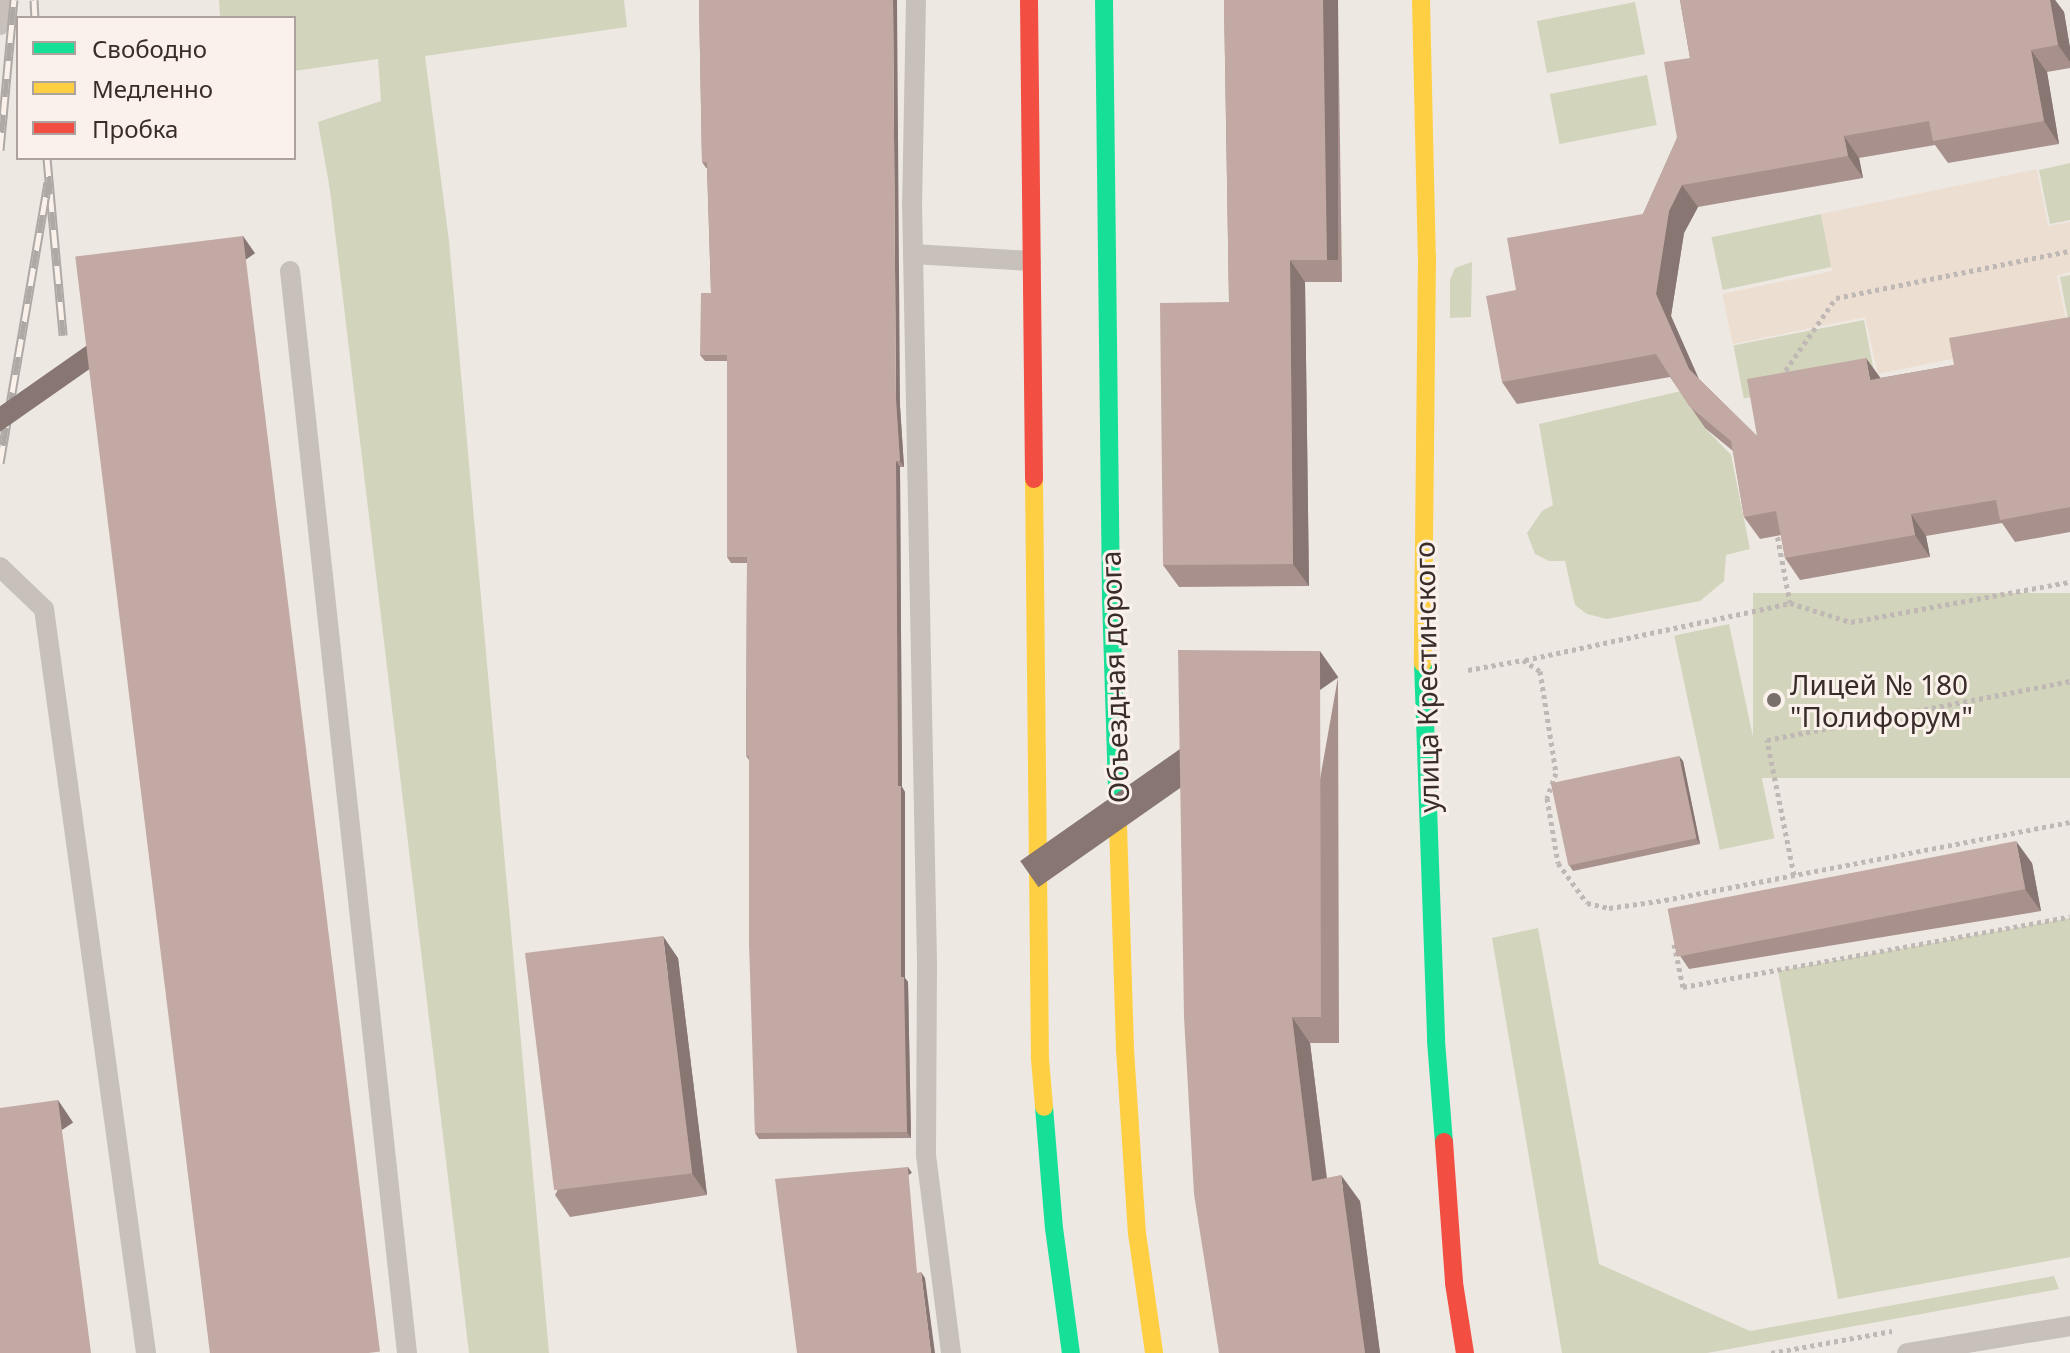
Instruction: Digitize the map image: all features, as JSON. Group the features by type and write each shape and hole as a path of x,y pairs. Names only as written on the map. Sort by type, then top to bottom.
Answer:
{"main road":[{"path":"1029,0 1040,1059 1054,1228 1071,1353"},
{"name":"Объездная дорога","path":"1104,0 1111,598 1125,1049 1137,1233 1154,1353"},
{"name":"улица Крестинского","path":"1421,0 1427,256 1422,712 1437,1056 1454,1283 1465,1353"}],"lane":[{"path":"0,25 6,0"},
{"path":"916,0 913,254 927,963 926,1155 951,1353"},
{"path":"913,254 1031,261"},
{"path":"290,271 407,1353"},
{"path":"0,567 44,609 146,1353"},
{"path":"1907,1353 2070,1326"}],"path":[{"path":"1773,390 1836,298 2070,251"},
{"path":"1776,527 1790,603"},
{"path":"1468,670 1790,603 1851,622 2070,582"},
{"path":"1523,660 1540,671 1556,773 1547,798 1558,863 1587,903 1609,908 1665,900 2070,822"},
{"path":"1794,875 1767,740 2070,681"},
{"path":"1665,900 1668,915"},
{"path":"1671,929 1683,987 2070,917"}],"green space":[{"path":"219,0 624,0 627,27 425,56 449,241 549,1353 469,1353 330,190 318,122 381,101 378,59 296,71 296,16 220,16"},
{"path":"1635,2 1645,54 1547,73 1537,21"},
{"path":"1647,75 1657,125 1560,144 1550,94"},
{"path":"2070,163 2070,220 2050,224 2039,170"},
{"path":"1821,214 1832,267 1723,290 1711,237"},
{"path":"1472,262 1471,317 1450,318 1450,280 1455,268"},
{"path":"2070,275 2070,330 2060,277"},
{"path":"1864,320 1874,373 1744,398 1733,345"},
{"path":"1681,391 1704,427 1731,455 1750,549 1726,555 1724,581 1700,601 1607,619 1587,614 1575,605 1565,561 1549,561 1535,554 1527,533 1542,511 1553,505 1539,424"},
{"path":"1753,593 2070,593 2070,778 1753,778"},
{"path":"1729,624 1775,838 1720,850 1674,636"},
{"path":"2070,918 2070,1257 1838,1299 1778,971"},
{"path":"1538,928 1599,1264 1750,1331 2054,1276 2059,1289 1707,1353 1562,1353 1492,938"}],"shaded area":[{"path":"2037,169 2048,226 2070,222 2070,272 2057,276 2069,335 1878,374 1865,317 1733,344 1722,294 1832,271 1821,214"}],"building":[{"path":"699,0 893,0 896,400 900,461 896,461 898,786 901,786 901,977 904,977 907,1132 755,1133 749,943 749,756 746,756 747,557 727,557 727,355 700,355 701,293 711,293 707,162 702,162"},
{"path":"1224,0 1323,0 1327,260 1290,260 1293,564 1163,565 1160,303 1229,302"},
{"path":"1680,0 2050,0 2058,45 2031,50 2044,121 1933,141 1929,121 1844,136 1848,156 1682,185 1669,211 1656,294 1689,369 1757,436 1747,379 1866,358 1870,380 1954,365 1949,338 2070,317 2070,507 2000,520 1996,500 1911,514 1915,535 1785,558 1776,511 1744,517 1731,441 1689,406 1656,354 1502,382 1486,296 1516,290 1507,238 1643,214 1677,138 1664,62 1690,58"},
{"path":"243,236 380,1352 210,1353 75,257"},
{"path":"1178,650 1320,651 1321,1017 1292,1017 1312,1181 1341,1175 1365,1353 1219,1353 1194,1194 1184,1017"},
{"path":"1679,756 1696,838 1568,865 1551,783"},
{"path":"2016,841 2025,889 1677,957 1668,909"},
{"path":"663,936 692,1173 554,1190 525,953"},
{"path":"58,1100 91,1353 0,1353 0,1108"},
{"path":"908,1167 917,1273 921,1272 931,1353 797,1353 775,1179"}],"railway":[{"path":"0,150 14,0"},
{"path":"34,0 35,16"},
{"path":"47,160 63,335"},
{"path":"0,463 48,182"}],"traffic: fast":[{"path":"1104,0 1111,598 1118,825"},
{"path":"1423,663 1436,1041 1444,1142"},
{"path":"1044,1107 1054,1228 1071,1353"}],"traffic: slow":[{"path":"1421,0 1427,256 1423,663"},
{"path":"1034,479 1040,1059 1044,1107"},
{"path":"1118,825 1125,1049 1137,1233 1154,1353"}],"traffic: jam":[{"path":"1029,0 1034,479"},
{"path":"1444,1142 1454,1283 1465,1353"}],"place":[{"name":"Лицей № 180 \"Полифорум\"","path":"1774,700"}]}
